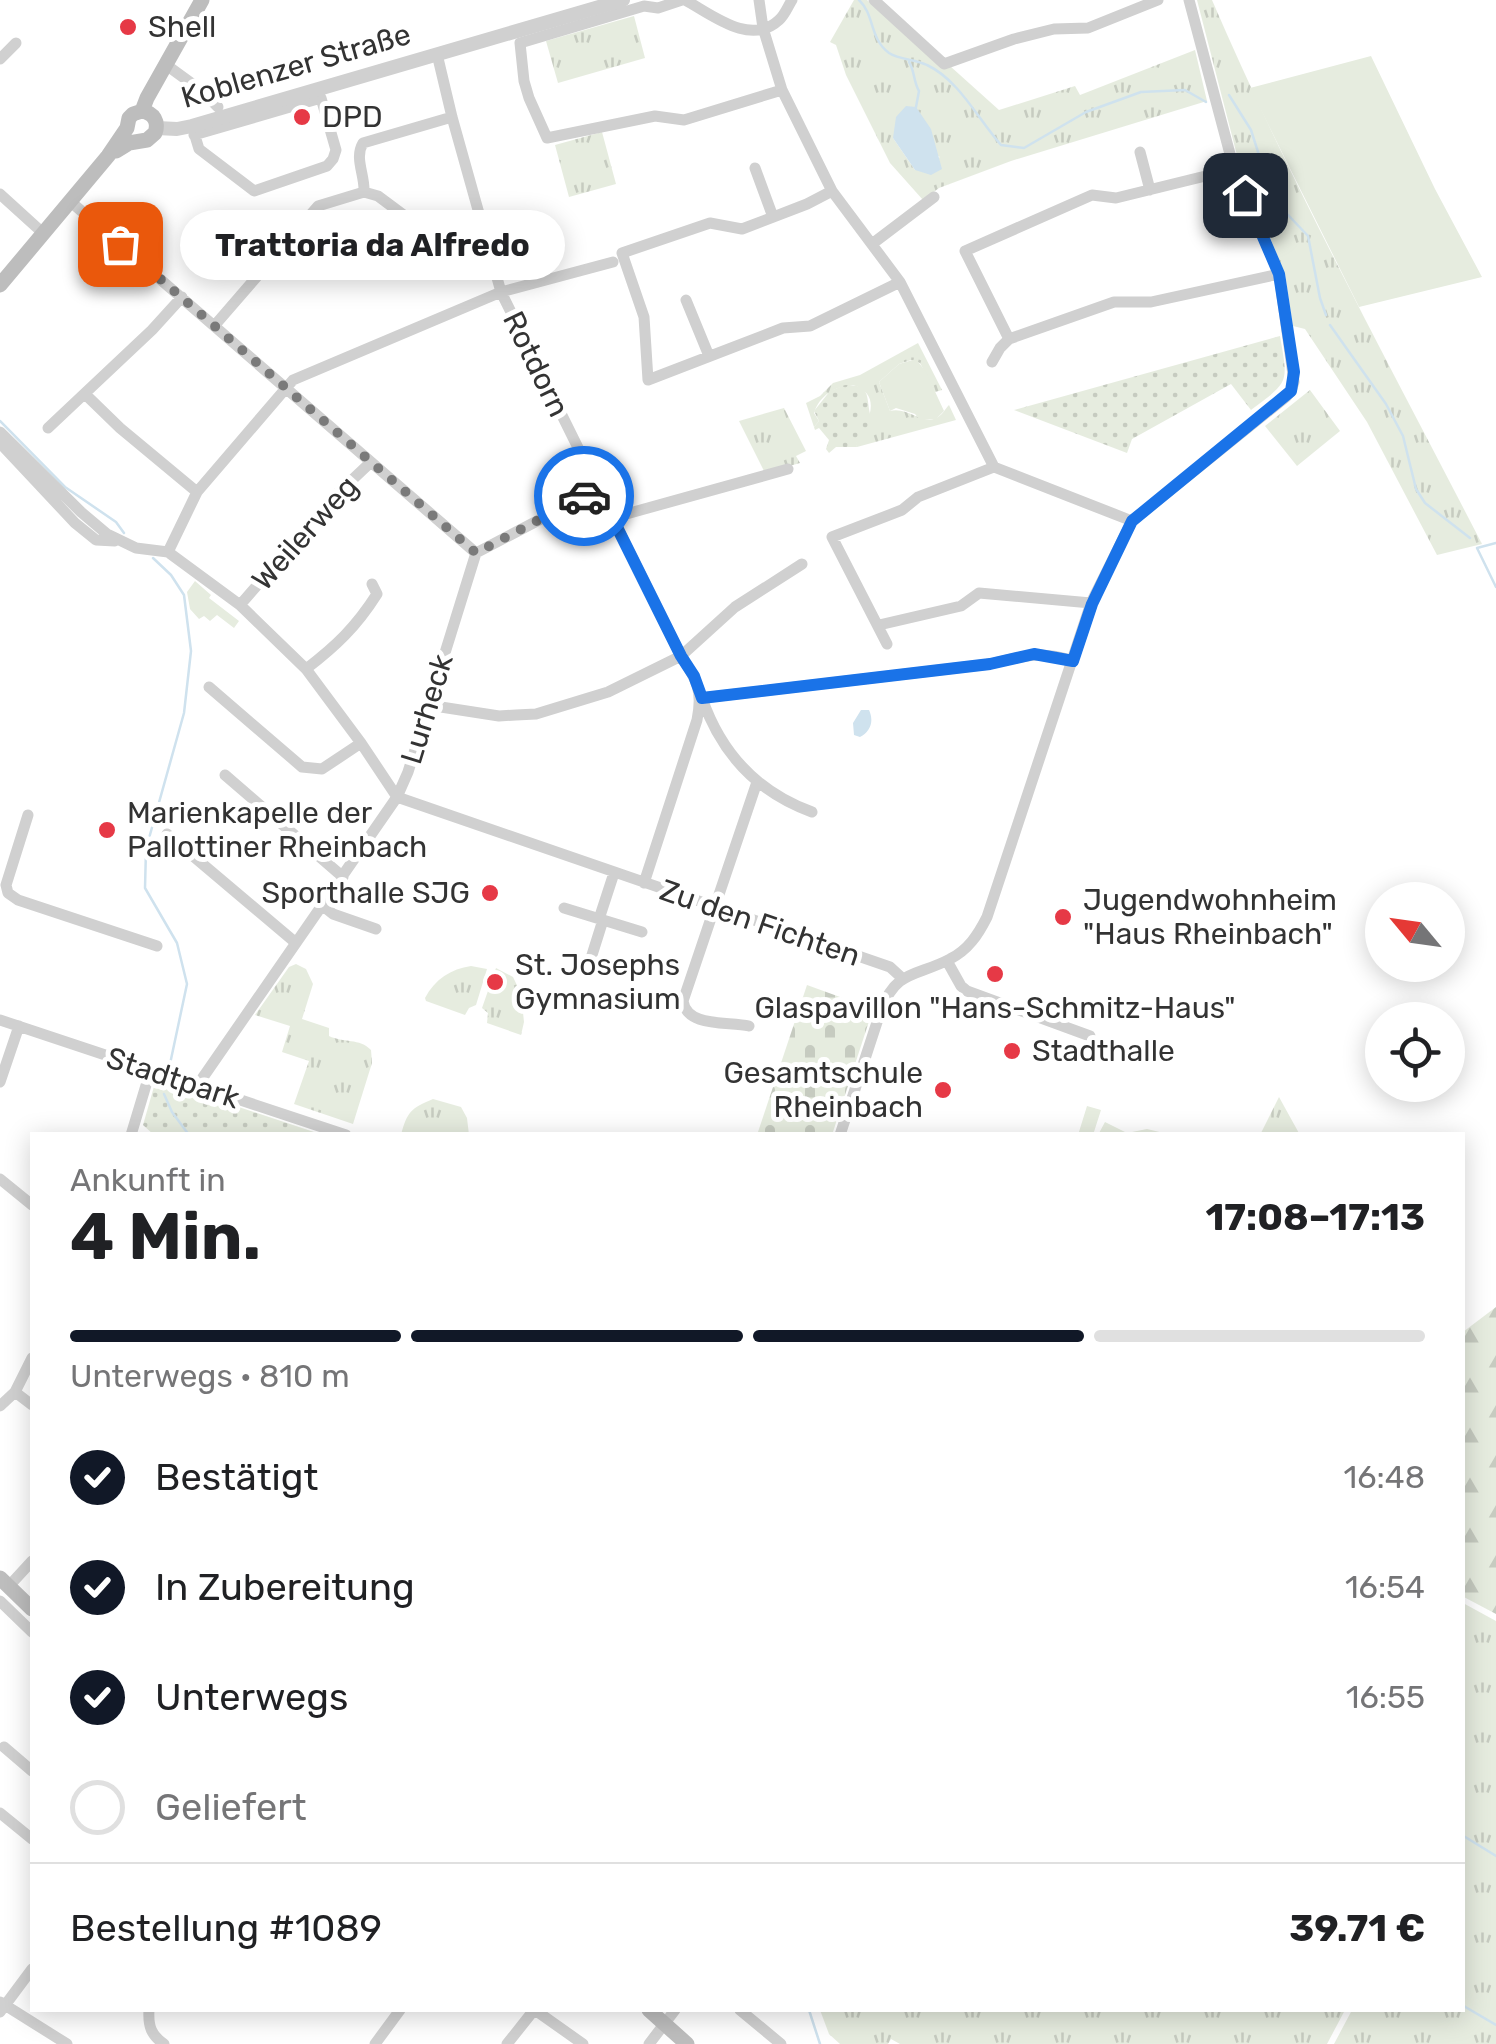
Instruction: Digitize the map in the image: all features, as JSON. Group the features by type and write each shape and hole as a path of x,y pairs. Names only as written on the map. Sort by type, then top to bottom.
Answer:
{"main road":[{"path":"142,110 202,0"},
{"path":"142,110 155,118 157,128 147,140 132,134 128,123 132,114 142,110"},
{"path":"0,286 108,156 132,134"},
{"path":"4,1582 30,1606"},
{"path":"670,2016 687,2044"}],"street":[{"name":"Koblenzer Straße","path":"157,128 193,131 622,0"},
{"path":"782,90 684,120 655,116 548,138 524,82 520,43 644,6 658,8 683,0 746,32 778,22 792,0"},
{"path":"750,0 764,28"},
{"path":"758,0 782,90 832,190 900,282 994,467 1132,521"},
{"path":"874,0 944,64 1054,29 1088,28 1158,0"},
{"path":"841,1132 890,991 902,978 948,961 969,946 987,918 1092,604 1132,521 1291,391 1294,372 1279,274 1234,169 1189,0"},
{"path":"0,59 16,42"},
{"name":"Rotdorn","path":"436,54 501,292 694,676 711,724 726,748 757,782 788,803 812,812"},
{"name":"Koblenzer Straße","path":"165,64 218,107"},
{"path":"193,131 199,149 254,191 327,166 334,160 336,150 320,93"},
{"path":"364,192 358,156 363,142 452,117"},
{"path":"1140,152 1150,190"},
{"path":"755,168 773,217"},
{"path":"1009,339 965,251 1092,195 1116,198 1234,169"},
{"path":"832,190 742,229 710,224 622,253 644,316 648,380 783,328 810,326 900,282"},
{"path":"215,325 318,206 364,192 378,196 429,234 450,243 484,234"},
{"path":"0,194 44,234"},
{"path":"872,244 934,196"},
{"name":"Weilerweg","path":"71,202 476,553"},
{"path":"238,235 272,261"},
{"path":"168,552 196,492 293,380 501,292 613,262"},
{"path":"992,362 1009,339 1114,302 1151,302 1279,274"},
{"path":"48,428 182,297"},
{"path":"686,300 709,356"},
{"path":"85,394 196,492"},
{"path":"0,432 107,534 136,548 168,552 240,605 306,669 397,797"},
{"path":"0,443 76,524 96,540 120,541"},
{"name":"Weilerweg","path":"240,605 335,496 371,462"},
{"path":"887,644 832,536 902,510 918,497 994,467"},
{"path":"612,518 788,469"},
{"path":"476,553 598,489"},
{"name":"Lurheck","path":"198,1086 397,797 476,553"},
{"path":"428,705 499,716 536,714 608,692 681,656 735,606 802,564"},
{"path":"306,669 360,620 376,594 372,584"},
{"path":"879,624 961,606 979,593 1092,604"},
{"path":"644,884 702,698 990,664 1034,654 1073,661"},
{"path":"209,686 302,767 322,769 361,743"},
{"path":"225,776 343,876"},
{"path":"749,1026 714,1023 688,1014 683,1001 757,782"},
{"name":"Zu den Fichten","path":"397,797 890,967 902,978"},
{"path":"28,815 6,885 8,893 18,900 157,946"},
{"path":"167,834 296,942"},
{"path":"592,955 614,873"},
{"path":"323,906 333,914 376,929"},
{"name":"Zu den Fichten","path":"564,908 642,932"},
{"path":"948,961 966,991 1090,1036"},
{"name":"Stadtpark","path":"0,1020 337,1132"},
{"path":"0,1082 19,1026"},
{"path":"132,1132 150,1072"},
{"path":"0,1179 30,1203"},
{"path":"0,1406 14,1392 30,1362"},
{"path":"14,1392 30,1404"},
{"path":"4,1582 30,1562"},
{"path":"0,1602 30,1630"},
{"path":"4,1747 30,1770"},
{"path":"0,1814 30,1837"},
{"path":"30,1972 2,2007 67,2044"},
{"path":"150,2012 148,2023 155,2042"},
{"path":"376,2044 399,2012"},
{"path":"506,2044 532,2012"},
{"path":"537,2012 583,2044"},
{"path":"742,2012 780,2044"},
{"path":"649,2044 670,2016"}],"green space":[{"path":"854,0 867,0 999,110 1075,86 1080,95 1195,50 1207,101 1011,161 939,188 923,200 890,163 846,75 836,45 830,42","holes":["893,138 940,157 915,170"]},
{"path":"1197,0 1212,0 1308,206 1482,544 1437,555 1367,422 1305,329 1293,326 1285,274 1239,163"},
{"path":"634,16 645,58 558,83 546,41"},
{"path":"1371,56 1482,277 1359,307 1250,88"},
{"path":"602,132 616,184 569,197 555,145"},
{"path":"1280,336 1283,380 1251,410 1231,384 1132,439 1127,453 1014,410"},
{"path":"918,343 942,390 935,392 920,363 911,360 899,364 879,382 890,411 903,411 927,420 940,416 949,405 956,420 857,447 855,443 871,409 868,395 853,385 840,387 824,397 814,413 819,421 814,427 806,403 833,383 860,375"},
{"path":"916,359 944,411 936,419 920,420 915,414 896,408 890,411 879,382 899,364"},
{"path":"845,385 866,392 873,432 870,439 856,443 857,447 836,447 829,453 829,440 819,428 815,430 819,421 814,411 830,391"},
{"path":"1310,390 1340,431 1297,466 1265,426"},
{"path":"784,408 806,451 796,456 800,463 765,473 739,421"},
{"path":"195,581 211,595 209,598 239,621 234,628 217,615 210,621 204,616 199,619 190,609 187,592"},
{"path":"296,964 306,969 313,984 302,1019 329,1028 329,1036 371,1050 372,1063 353,1124 294,1104 309,1061 282,1052 290,1026 255,1015 289,967"},
{"path":"471,966 487,969 476,1005 465,1015 426,1001 439,980"},
{"path":"496,968 513,977 525,1002 521,1035 487,1023 488,1013 482,1008"},
{"path":"807,985 873,1009 833,1132 758,1132"},
{"path":"161,1081 314,1132 151,1132 143,1125 155,1083"},
{"path":"1279,1097 1298,1132 1262,1132"},
{"path":"433,1099 461,1107 469,1132 402,1132 411,1112"},
{"path":"1087,1106 1101,1110 1094,1132 1079,1132"},
{"path":"1105,1122 1125,1132 1100,1132"},
{"path":"1496,1307 1496,1614 1465,1598 1465,1330"},
{"path":"1465,1604 1496,1621 1496,2044 1334,2044 1351,2012 1465,2012"},
{"path":"821,2012 1344,2012 1327,2044 900,2044 891,2039 888,2044 840,2044 829,2034"}],"water":[{"path":"906,106 916,107 931,129 942,169 931,175 915,170 893,138 896,117"},
{"path":"861,710 869,710 871,722 860,737 854,735 853,723"}],"waterway":[{"path":"859,0 883,47 893,55 927,65 949,80 1001,145 1024,148 1086,112 1141,92 1185,90 1206,102"},
{"path":"909,62 919,91 916,107"},
{"path":"1229,95 1251,130 1273,199 1308,236 1326,315"},
{"path":"1330,325 1386,404 1403,436 1416,489 1425,503 1470,538"},
{"path":"0,421 65,487 116,522 124,533"},
{"path":"1496,543 1477,548 1496,587"},
{"path":"153,558 184,595 191,651 184,713 146,849 145,888 177,943 187,984 170,1064"},
{"path":"164,1094 187,1132"},
{"path":"1465,1837 1496,1856"},
{"path":"1465,2007 1496,2025"},
{"path":"810,2012 820,2044"}],"way so far":[{"path":"120,244 476,553 584,496"}],"place":[{"name":"Shell","path":"128,27"},
{"name":"DPD","path":"302,117"},
{"name":"Trattoria da Alfredo","path":"120,244"},
{"name":"Marienkapelle der Pallottiner Rheinbach","path":"107,830"},
{"name":"Sporthalle SJG","path":"490,893"},
{"name":"Jugendwohnheim \"Haus Rheinbach\"","path":"1063,917"},
{"name":"Glaspavillon \"Hans-Schmitz-Haus\"","path":"995,974"},
{"name":"St. Josephs Gymnasium","path":"495,982"},
{"name":"Stadthalle","path":"1012,1051"},
{"name":"Gesamtschule Rheinbach","path":"943,1090"}],"route":[{"path":"584,496 598,489 702,698 902,676 1034,654 1073,661 1092,604 1132,521 1291,391 1294,372 1279,274 1245,195"}]}
